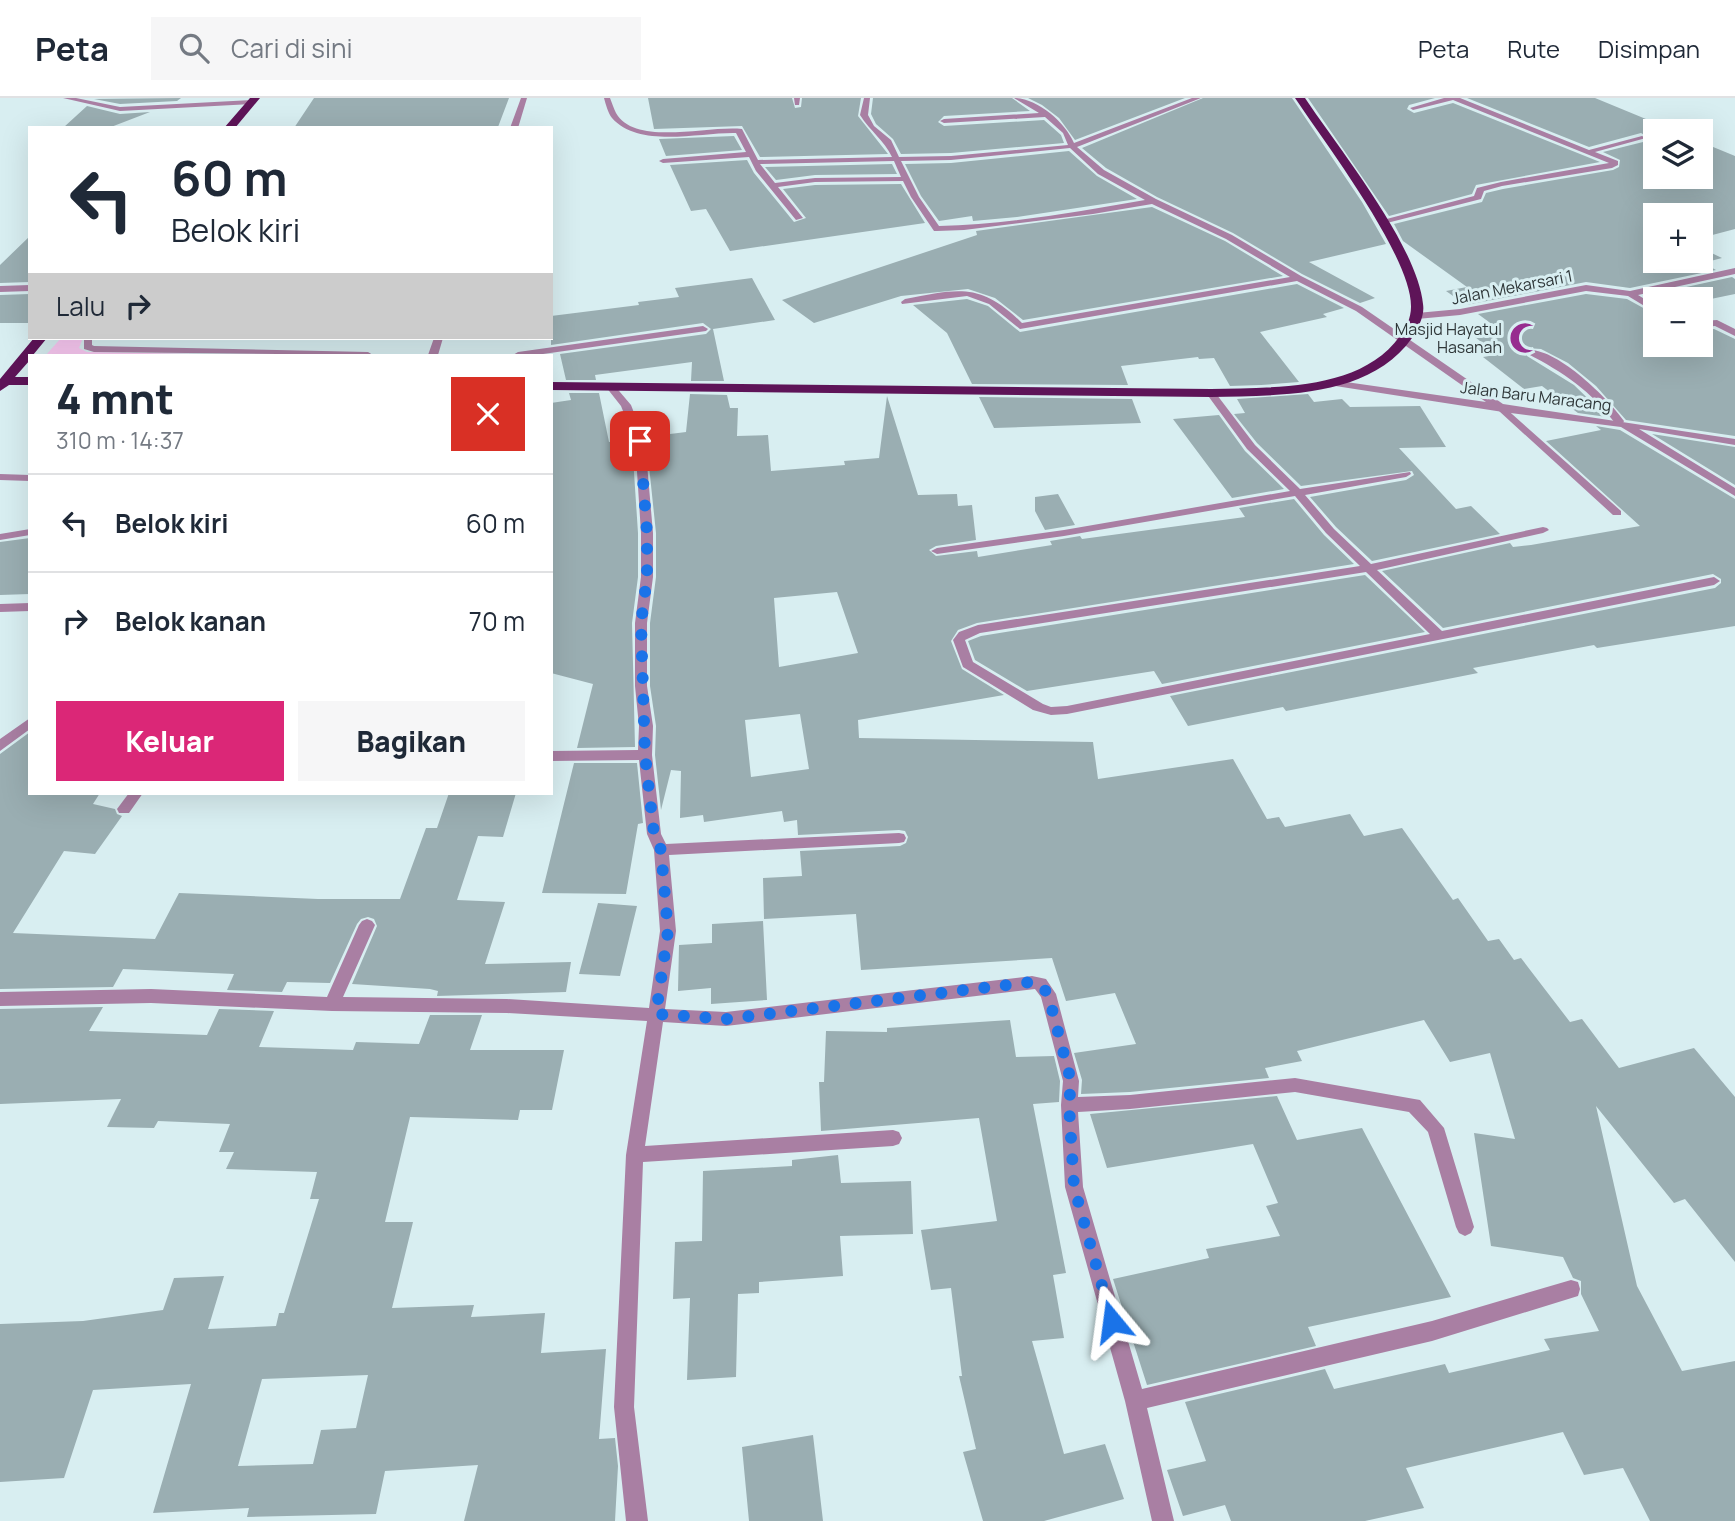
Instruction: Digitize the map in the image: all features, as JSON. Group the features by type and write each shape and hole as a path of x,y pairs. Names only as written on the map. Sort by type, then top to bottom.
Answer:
{"highway":[{"path":"553,386 1211,393 1288,389 1332,383 1371,369 1405,342 1417,316 1417,300 1408,275 1382,223 1300,98"},
{"path":"231,126 254,100"},
{"path":"3,384 39,340"},
{"path":"3,384 28,381"}],"street":[{"path":"66,98 120,109 254,100"},
{"path":"515,126 524,98"},
{"path":"607,98 614,114 631,128 664,136 739,131 772,186 799,218"},
{"path":"867,98 864,115 871,127 888,142 905,179 937,229 1093,212 1153,201"},
{"path":"1017,98 1047,115 1066,132 1072,146 1101,172 1153,201 1229,237 1298,278 1359,309 1503,409 1617,513"},
{"path":"663,161 1014,155 1072,146 1198,98"},
{"path":"1382,223 1464,203 1478,197 1480,190 1501,184 1616,164 1453,98 1413,108"},
{"path":"944,121 1047,115"},
{"path":"1588,152 1642,138"},
{"path":"772,186 815,180 905,179"},
{"name":"Jalan Mekarsari 1","path":"1417,316 1460,312 1586,288 1630,295 1735,271"},
{"path":"905,302 950,294 979,293 1007,312 1020,326 1298,278"},
{"path":"0,289 28,288"},
{"path":"1630,295 1643,302"},
{"path":"1713,323 1735,333"},
{"path":"525,354 703,329"},
{"path":"88,340 87,347 94,349 322,354"},
{"path":"1531,352 1569,370 1602,399 1619,421 1735,493"},
{"name":"Jalan Baru Maracang","path":"1332,383 1503,409 1619,421 1735,442"},
{"path":"611,387 626,405 640,441 647,533 641,635 645,755 654,834 661,850 668,931 635,1155 624,1407 637,1521"},
{"path":"1211,393 1251,447 1297,492 1331,531 1438,635"},
{"path":"937,551 1065,533 1406,474"},
{"path":"0,477 28,478"},
{"path":"1543,530 1369,568 978,629 959,639 961,650 967,664 1038,707 1051,711 1067,710 1714,581"},
{"path":"0,537 28,532"},
{"path":"0,608 28,607"},
{"path":"0,746 28,724"},
{"path":"553,756 645,755"},
{"path":"124,809 134,795"},
{"path":"661,850 900,838"},
{"path":"332,1004 367,925"},
{"path":"0,999 151,996 332,1004 507,1006 726,1019 1032,982 1040,984 1048,994 1071,1081 1069,1105 1074,1187 1135,1401 1163,1521"},
{"path":"1069,1105 1130,1102 1296,1085 1414,1105 1434,1128 1465,1227"},
{"path":"635,1155 893,1138"},
{"path":"1135,1401 1432,1331 1571,1289"}],"shaded area":[{"path":"59,340 82,340 79,348 87,352 203,354 47,354"}],"building":[{"path":"181,98 177,101 120,104 94,99"},
{"path":"314,98 509,98 498,126 295,126"},
{"path":"648,98 792,98 795,108 801,107 802,98 861,98 858,116 888,154 760,157 742,126 654,129"},
{"path":"873,98 1012,98 1030,111 944,116 938,122 944,126 1044,120 1061,135 1064,143 951,153 901,154 893,139 876,124 871,114"},
{"path":"1028,98 1185,98 1075,140 1059,118"},
{"path":"1203,98 1292,98 1362,202 1386,244 1309,262 1375,298 1360,303 1302,274 1233,233 1157,197 1106,168 1082,148"},
{"path":"1308,98 1435,98 1409,105 1407,109 1414,113 1453,103 1600,162 1476,185 1472,194 1389,216"},
{"path":"1467,98 1595,98 1646,119 1643,119 1643,134 1589,147"},
{"path":"87,106 120,114 150,112 114,126 65,126"},
{"path":"734,136 742,150 666,156 659,139"},
{"path":"1643,142 1643,189 1713,189 1713,147 1735,156 1735,229 1713,235 1713,203 1643,203 1643,273 1702,273 1630,288 1586,282 1466,305 1446,291 1467,287 1403,241 1394,224 1482,202 1486,193 1619,167 1620,160 1603,152"},
{"path":"1069,151 1097,176 1137,199 1017,217 973,221 972,216 939,221 921,196 905,164 951,163"},
{"path":"747,160 754,173 794,222 806,218 783,189 815,185 901,184 925,223 730,251 706,209 691,211 670,165"},
{"path":"892,164 897,174 815,175 776,180 765,167"},
{"path":"1152,207 1225,241 1283,276 1023,320 995,298 968,289 901,296 814,323 782,300 977,235 976,231"},
{"path":"28,238 28,282 0,283 0,265"},
{"path":"1732,277 1735,279 1735,294 1713,299 1713,287 1686,287"},
{"path":"752,278 775,320 713,329 724,381 691,381 692,362 595,375 596,380 566,380 560,354 706,334 711,329 703,323 551,345 553,316 679,297 675,288"},
{"path":"1297,284 1344,308 1323,314 1327,317 1260,332 1299,382 1261,385 1230,386 1214,358 1198,357 1121,366 1128,385 972,384 947,333 913,305 967,299 988,306 1020,332"},
{"path":"28,294 28,323 0,323 0,295"},
{"path":"1586,294 1627,299 1643,308 1643,357 1713,357 1714,329 1735,339 1735,436 1626,420 1596,386 1568,363 1541,349 1526,348 1527,356 1574,385 1607,417 1578,413 1542,386 1524,389 1483,357 1489,356 1476,346 1485,345 1475,337 1504,333 1478,314"},
{"path":"569,393 599,393 609,442 631,439 632,442 638,533 638,577 632,623 635,747 577,748 593,684 553,674 553,403 571,400"},
{"path":"690,394 727,395 730,408 738,408 737,436 768,435 771,471 845,465 844,461 879,458 887,396 918,495 957,494 958,506 972,505 976,540 936,546 929,550 936,556 977,551 978,557 1052,545 1050,541 1080,536 1082,539 1245,517 1239,508 1294,499 1324,535 1354,564 977,623 958,630 951,641 962,669 1004,695 858,720 859,738 1093,742 1098,779 1233,759 1267,819 1279,817 1285,827 1350,814 1364,836 1402,828 1453,900 1458,898 1488,941 1499,939 1514,960 1521,958 1570,1022 1582,1019 1619,1068 1694,1048 1735,1097 1735,1262 1685,1199 1674,1203 1596,1106 1637,1286 1682,1371 1735,1361 1735,1521 1650,1521 1623,1468 1584,1475 1563,1432 1406,1468 1424,1508 1365,1521 1231,1521 1225,1505 1183,1516 1167,1470 1206,1461 1185,1402 1325,1369 1334,1389 1445,1364 1449,1373 1550,1350 1544,1339 1599,1331 1581,1294 1581,1281 1573,1278 1563,1257 1491,1246 1474,1133 1515,1139 1490,1053 1450,1062 1424,1020 1297,1051 1302,1061 1265,1068 1269,1078 1130,1092 1081,1094 1082,1080 1074,1053 1136,1044 1115,993 1066,1001 1052,958 861,970 856,914 764,919 763,878 802,876 800,851 900,846 906,843 908,837 905,831 899,830 798,835 797,820 784,822 782,811 704,822 703,815 680,818 681,771 671,770 661,810 655,755 656,726 650,686 650,623 656,577 656,533 646,437 686,432","holes":["837,592 858,653 779,667 774,598","800,714 809,769 751,777 745,720"]},
{"path":"1308,394 1314,402 1342,399 1350,407 1420,406 1446,447 1399,448 1456,509 1471,506 1500,534 1372,561 1336,527 1310,497 1406,480 1414,475 1412,471 1301,486 1257,443 1234,414 1245,413 1237,399"},
{"path":"979,397 1132,399 1141,423 994,428"},
{"path":"1219,415 1245,451 1284,489 1232,498 1173,419"},
{"path":"1596,426 1620,430 1735,499 1735,626 1597,648 1594,645 1473,668 1478,673 1286,711 1283,707 1188,726 1170,696 1715,588 1721,583 1721,579 1713,574 1443,628 1382,571 1510,543 1513,547 1531,545 1640,526 1546,441 1601,430"},
{"path":"1652,434 1735,447 1735,485"},
{"path":"1058,494 1075,525 1045,530 1035,511 1035,497"},
{"path":"28,538 28,594 0,595 0,542"},
{"path":"1365,575 1425,632 1162,684 1154,671 1027,691 975,660 968,641 981,636"},
{"path":"28,733 28,795 99,795 93,804 115,809 117,814 122,816 95,854 64,851 13,933 155,939 179,893 318,899 400,899 426,828 437,828 448,795 515,795 503,837 478,836 457,900 505,902 485,964 571,962 566,992 437,996 438,991 430,989 352,984 377,926 374,919 368,917 357,924 330,983 287,982 282,992 227,990 234,974 123,969 113,987 0,989 0,754"},
{"path":"574,763 637,763 643,823 638,824 626,894 542,893"},
{"path":"598,903 637,906 620,976 579,974"},
{"path":"763,921 767,1000 711,1004 711,988 678,991 679,945 712,943 712,924"},
{"path":"103,1007 89,1031 207,1035 219,1009 274,1011 259,1047 353,1050 356,1042 419,1044 430,1015 482,1015 470,1050 564,1050 552,1110 520,1110 518,1120 410,1117 385,1222 413,1222 392,1308 474,1305 471,1317 545,1313 541,1353 606,1349 599,1439 615,1438 618,1466 615,1521 464,1521 478,1465 385,1471 376,1514 247,1517 249,1508 153,1513 191,1384 93,1390 64,1478 0,1482 0,1324 83,1321 163,1310 174,1278 224,1276 208,1329 276,1326 279,1313 284,1313 319,1199 310,1199 317,1172 226,1169 234,1152 219,1152 230,1124 158,1121 154,1128 107,1127 121,1099 0,1104 0,1009","holes":["368,1375 356,1428 321,1430 313,1464 238,1466 262,1379"]},
{"path":"1010,1020 1016,1057 1054,1056 1060,1081 1059,1102 1033,1104 1066,1273 1053,1275 1064,1338 1032,1341 1064,1454 1105,1444 1124,1499 1044,1521 983,1521 963,1452 976,1449 959,1376 962,1376 951,1288 931,1290 921,1230 997,1221 979,1118 821,1131 819,1082 824,1082 826,1031 887,1032 887,1028"},
{"path":"1277,1096 1297,1140 1362,1128 1451,1297 1308,1327 1316,1346 1147,1385 1113,1279 1209,1258 1206,1249 1280,1236 1266,1206 1278,1203 1253,1144 1107,1168 1090,1114"},
{"path":"838,1155 841,1183 911,1181 913,1234 840,1236 843,1276 759,1282 759,1293 738,1294 736,1377 687,1380 690,1298 673,1299 675,1242 702,1241 703,1171 792,1166 792,1160"},
{"path":"813,1435 823,1521 749,1521 742,1447"}],"place":[{"name":"Masjid Hayatul Hasanah","path":"1525,338"}],"route":[{"path":"640,441 647,533 647,577 641,623 641,686 646,726 645,755 654,834 661,850 668,931 656,1014 726,1019 1032,982 1040,984 1048,994 1071,1081 1069,1105 1074,1187 1112,1321"}]}
